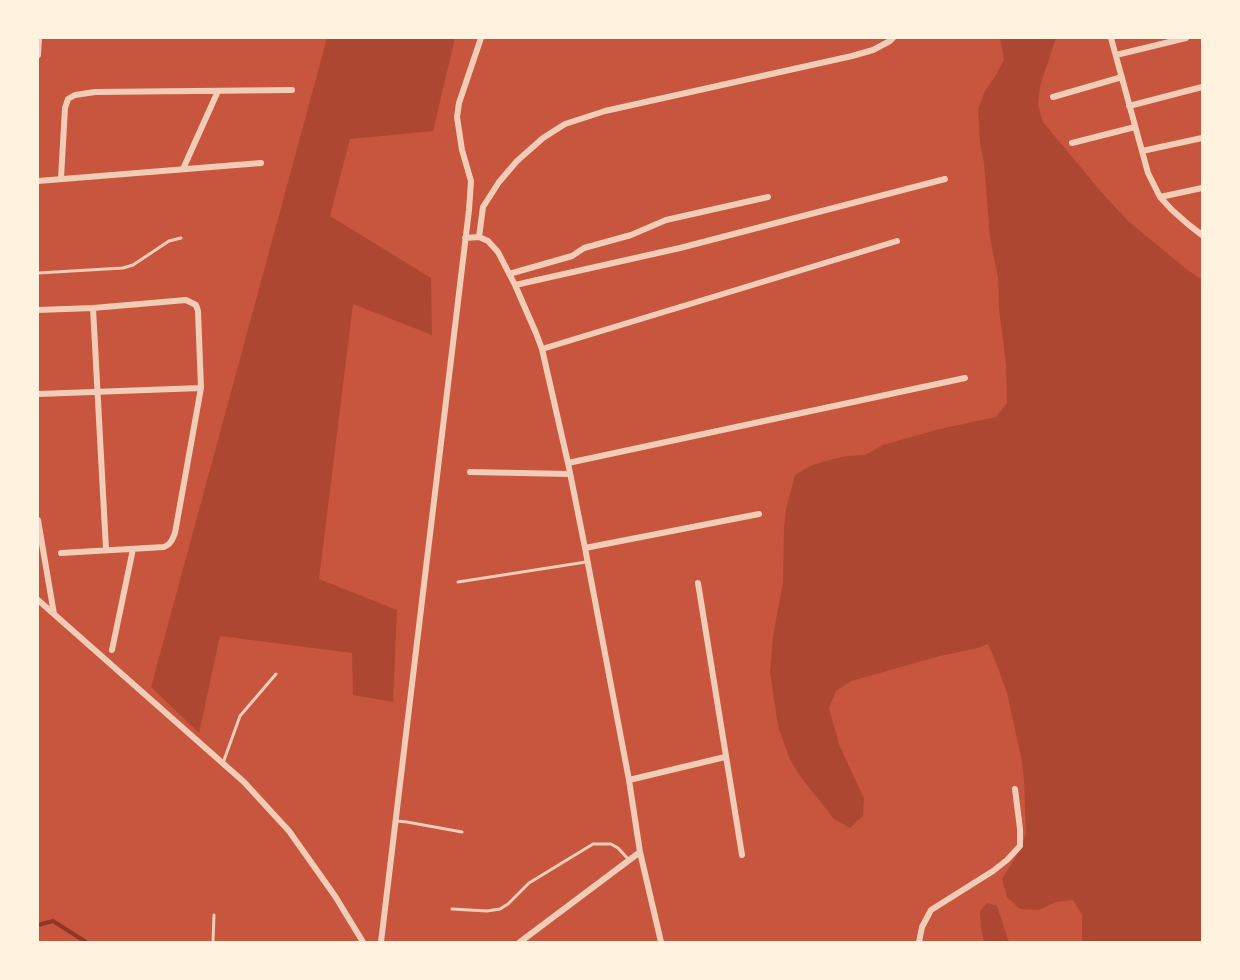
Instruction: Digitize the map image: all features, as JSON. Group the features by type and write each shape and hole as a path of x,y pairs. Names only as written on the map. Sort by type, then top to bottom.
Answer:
{"street":[{"path":"38,55 39,38"},
{"path":"381,942 469,210 471,181 462,150 457,117 459,103 481,38"},
{"path":"479,237 483,207 499,182 517,161 543,138 565,124 605,111 852,56 873,50 893,38"},
{"path":"1111,38 1148,173 1160,197 1203,235"},
{"path":"1116,55 1186,38"},
{"path":"1053,97 1122,77"},
{"path":"1130,106 1203,87"},
{"path":"61,178 65,108 68,99 75,95 95,92 292,90"},
{"path":"183,169 218,91"},
{"path":"1072,143 1135,127"},
{"path":"1142,151 1203,138"},
{"path":"38,181 261,163"},
{"path":"515,285 680,248 945,178"},
{"path":"1160,197 1203,188"},
{"path":"509,274 572,256 584,248 631,235 666,220 768,197"},
{"path":"465,238 479,237 488,241 498,252 515,285 542,349 588,562 629,780 640,852 661,942"},
{"path":"542,349 897,242"},
{"path":"38,310 186,300 196,305 198,311 201,388 175,534 172,540 164,547 61,553"},
{"path":"93,308 106,549"},
{"path":"568,463 965,378"},
{"path":"38,394 201,388"},
{"path":"470,472 570,474"},
{"path":"585,548 759,514"},
{"path":"38,520 54,615"},
{"path":"112,650 133,549"},
{"path":"698,583 742,855"},
{"path":"38,600 244,782 289,831 363,942"},
{"path":"629,780 725,757"},
{"path":"919,942 922,927 931,910 993,871 1020,846 1015,789"},
{"path":"520,942 640,852"}],"lane":[{"path":"38,273 123,268 133,265 169,241 181,238"},
{"path":"458,582 588,562"},
{"path":"223,763 240,716 276,674"},
{"path":"396,821 462,832"},
{"path":"452,909 487,911 500,909 529,883 593,844 611,844 629,860"},
{"path":"213,942 214,915"}],"shaded area":[{"path":"327,38 455,38 433,131 350,139 330,216 431,278 432,335 353,304 319,579 397,610 393,702 353,695 352,653 220,636 199,733 151,687"},
{"path":"1000,38 1056,38 1040,86 1038,105 1043,122 1128,221 1202,280 1202,942 1082,942 1082,915 1073,900 1056,902 1039,910 1020,909 1007,897 1002,879 1020,850 1026,833 1024,780 1007,693 988,644 851,681 836,691 829,708 840,747 864,798 863,816 850,828 834,819 800,776 790,760 778,726 770,672 773,636 783,582 786,509 795,475 810,466 829,460 865,455 883,445 940,429 996,417 1007,403 998,277 990,238 978,109 985,91 1004,59"},
{"path":"987,903 997,906 1009,942 984,942 980,911"}],"waterway":[{"path":"38,925 53,921 86,942"}]}
